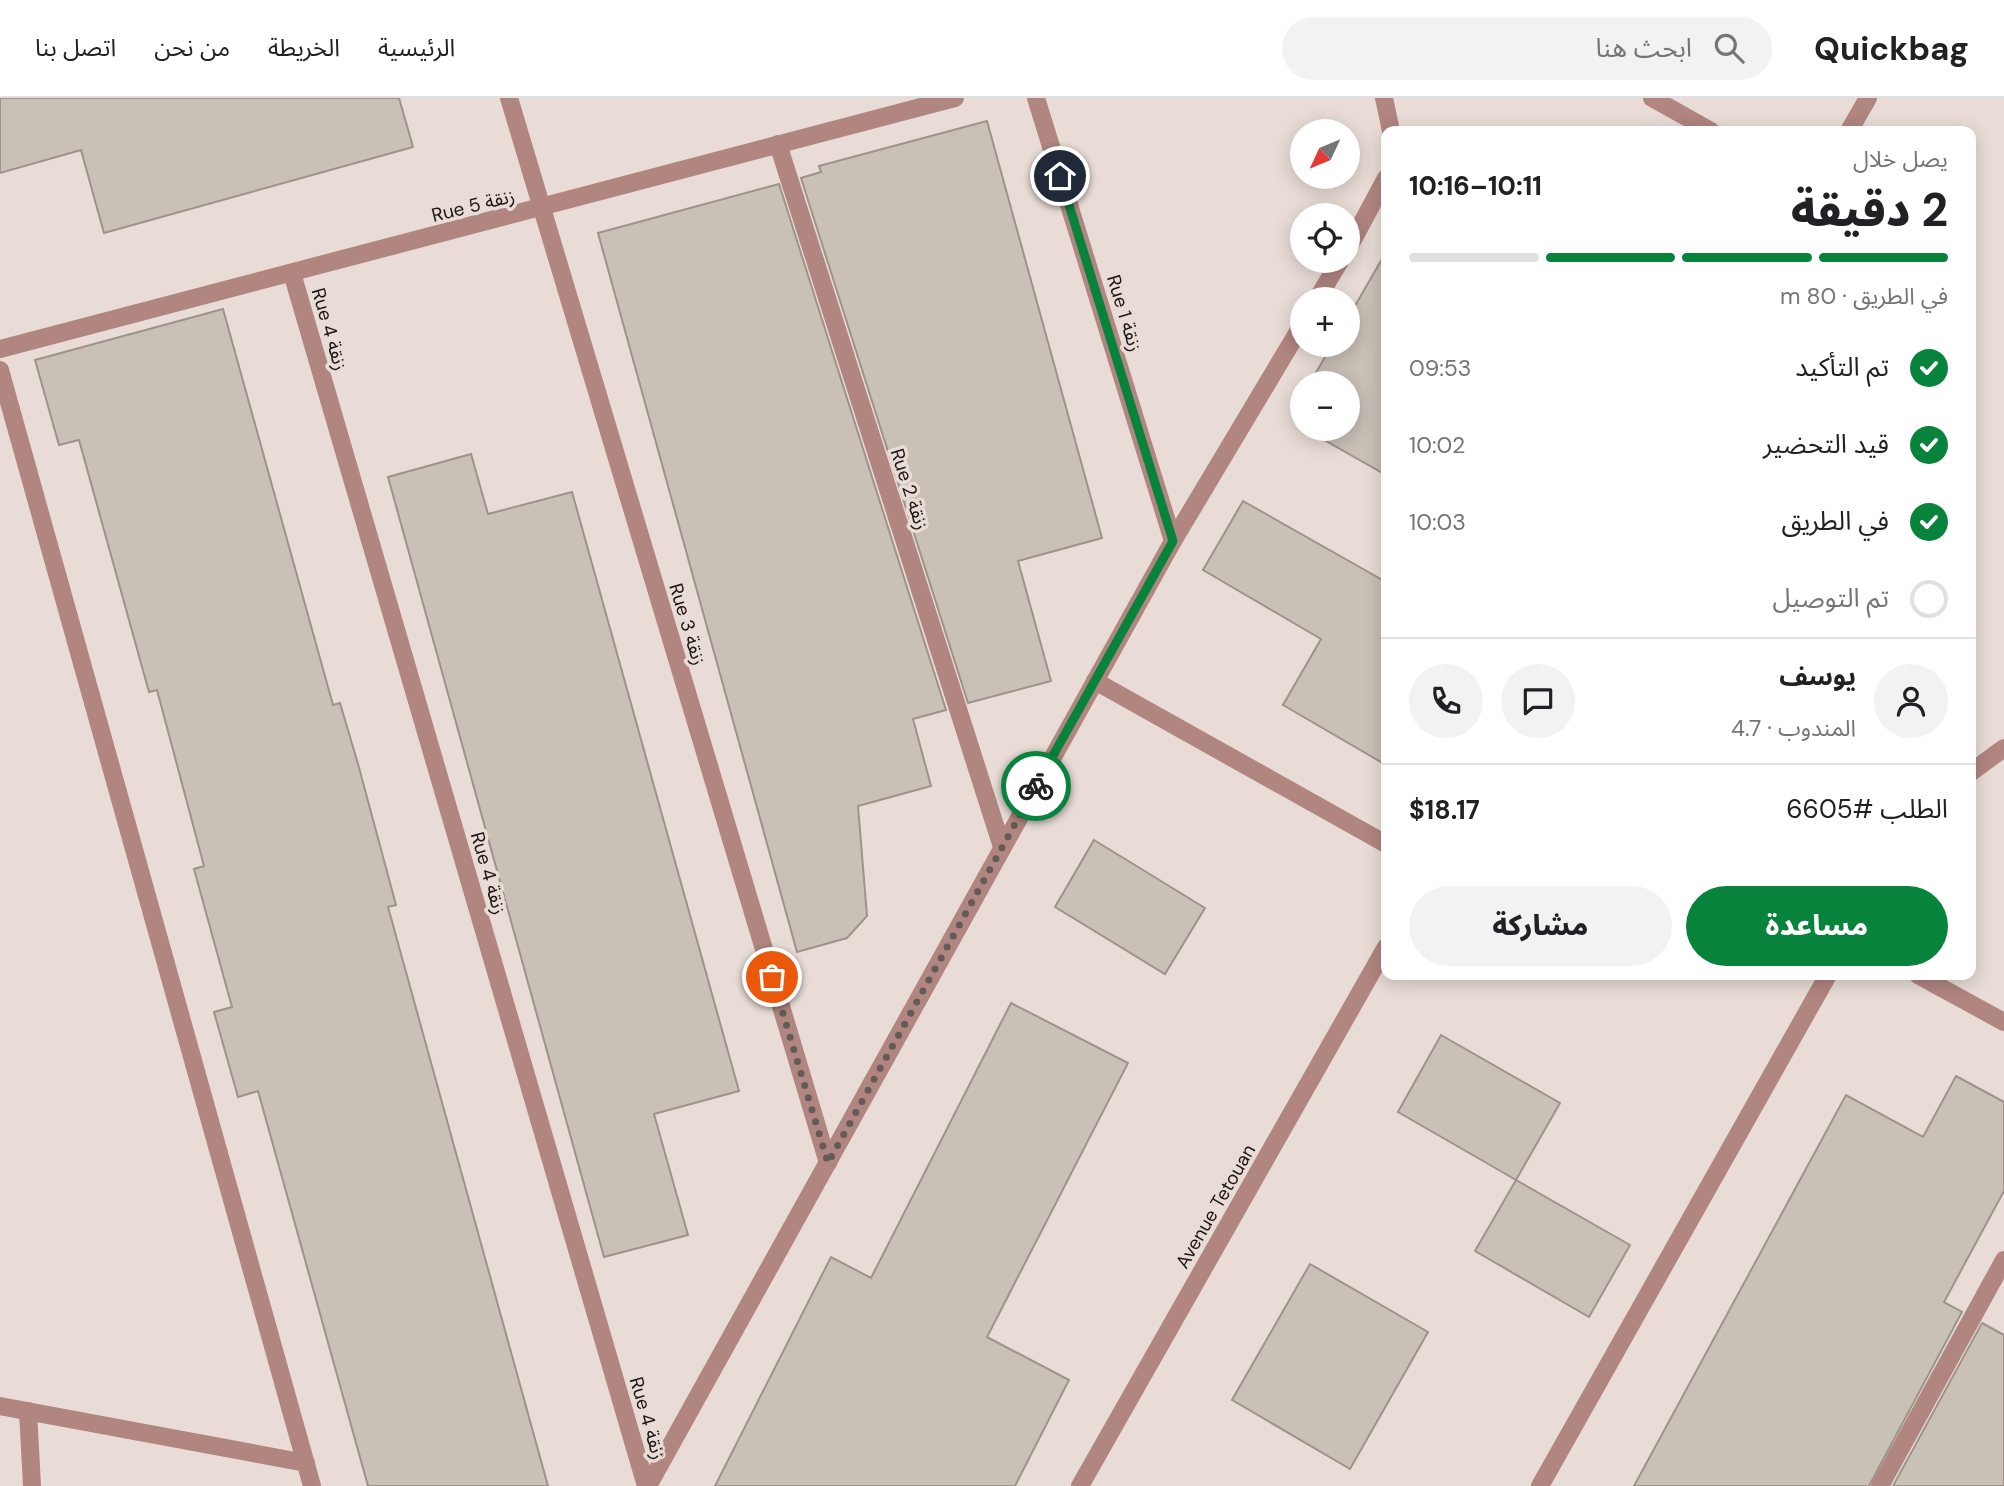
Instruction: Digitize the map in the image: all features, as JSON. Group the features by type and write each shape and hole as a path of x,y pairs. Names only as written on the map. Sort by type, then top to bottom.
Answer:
{"street":[{"name":"Rue 3 زنقة","path":"509,98 828,1163"},
{"name":"Rue 5 زنقة","path":"0,349 541,209 955,98"},
{"name":"Rue 1 زنقة","path":"1036,98 1173,541"},
{"path":"1384,98 1390,126"},
{"path":"1652,98 1702,126"},
{"path":"1852,126 1868,98"},
{"name":"Rue 2 زنقة","path":"778,144 1002,847"},
{"path":"1360,227 1381,187"},
{"name":"Rue 4 زنقة","path":"292,273 647,1486"},
{"path":"647,1486 1173,541 1290,345"},
{"path":"0,370 312,1486"},
{"path":"1095,681 1381,841"},
{"path":"1976,768 2004,748"},
{"name":"Avenue Tetouan","path":"1080,1486 1381,956"},
{"path":"1540,1486 1825,980"},
{"path":"1927,980 2004,1022"},
{"path":"1880,1486 2004,1260"},
{"path":"1988,1289 2004,1298"},
{"path":"0,1406 306,1463"},
{"path":"28,1411 32,1486"}],"building":[{"path":"0,98 399,98 413,147 104,233 81,150 0,173"},
{"path":"987,121 1102,538 1018,561 1051,681 968,703 801,178 821,172 819,166"},
{"path":"779,184 946,710 913,719 931,786 858,806 867,916 847,938 797,952 598,233"},
{"path":"1381,261 1381,472 1326,441 1360,441 1360,371 1317,371 1325,357 1360,357 1360,297"},
{"path":"223,309 333,705 340,703 358,764 396,905 388,907 548,1486 368,1486 258,1091 238,1097 214,1012 232,1007 194,869 204,866 157,690 149,692 79,440 59,445 35,360"},
{"path":"471,454 488,514 572,492 739,1091 654,1114 688,1235 604,1257 388,477"},
{"path":"1243,501 1381,579 1381,762 1283,705 1321,639 1203,570"},
{"path":"1094,840 1205,908 1165,974 1055,907"},
{"path":"1011,1003 1128,1063 987,1337 1069,1380 1015,1486 715,1486 831,1257 871,1278"},
{"path":"1441,1035 1560,1103 1516,1180 1398,1112"},
{"path":"1956,1076 2004,1102 2004,1191 1944,1302 1962,1312 1869,1486 1634,1486 1846,1095 1923,1137"},
{"path":"1516,1180 1630,1245 1589,1317 1475,1251"},
{"path":"1310,1264 1428,1332 1350,1469 1232,1400"},
{"path":"1982,1323 2004,1335 2004,1486 1893,1486"}],"way so far":[{"path":"772,977 828,1163 1036,786"}],"route":[{"path":"1036,786 1173,541 1060,176"}]}
